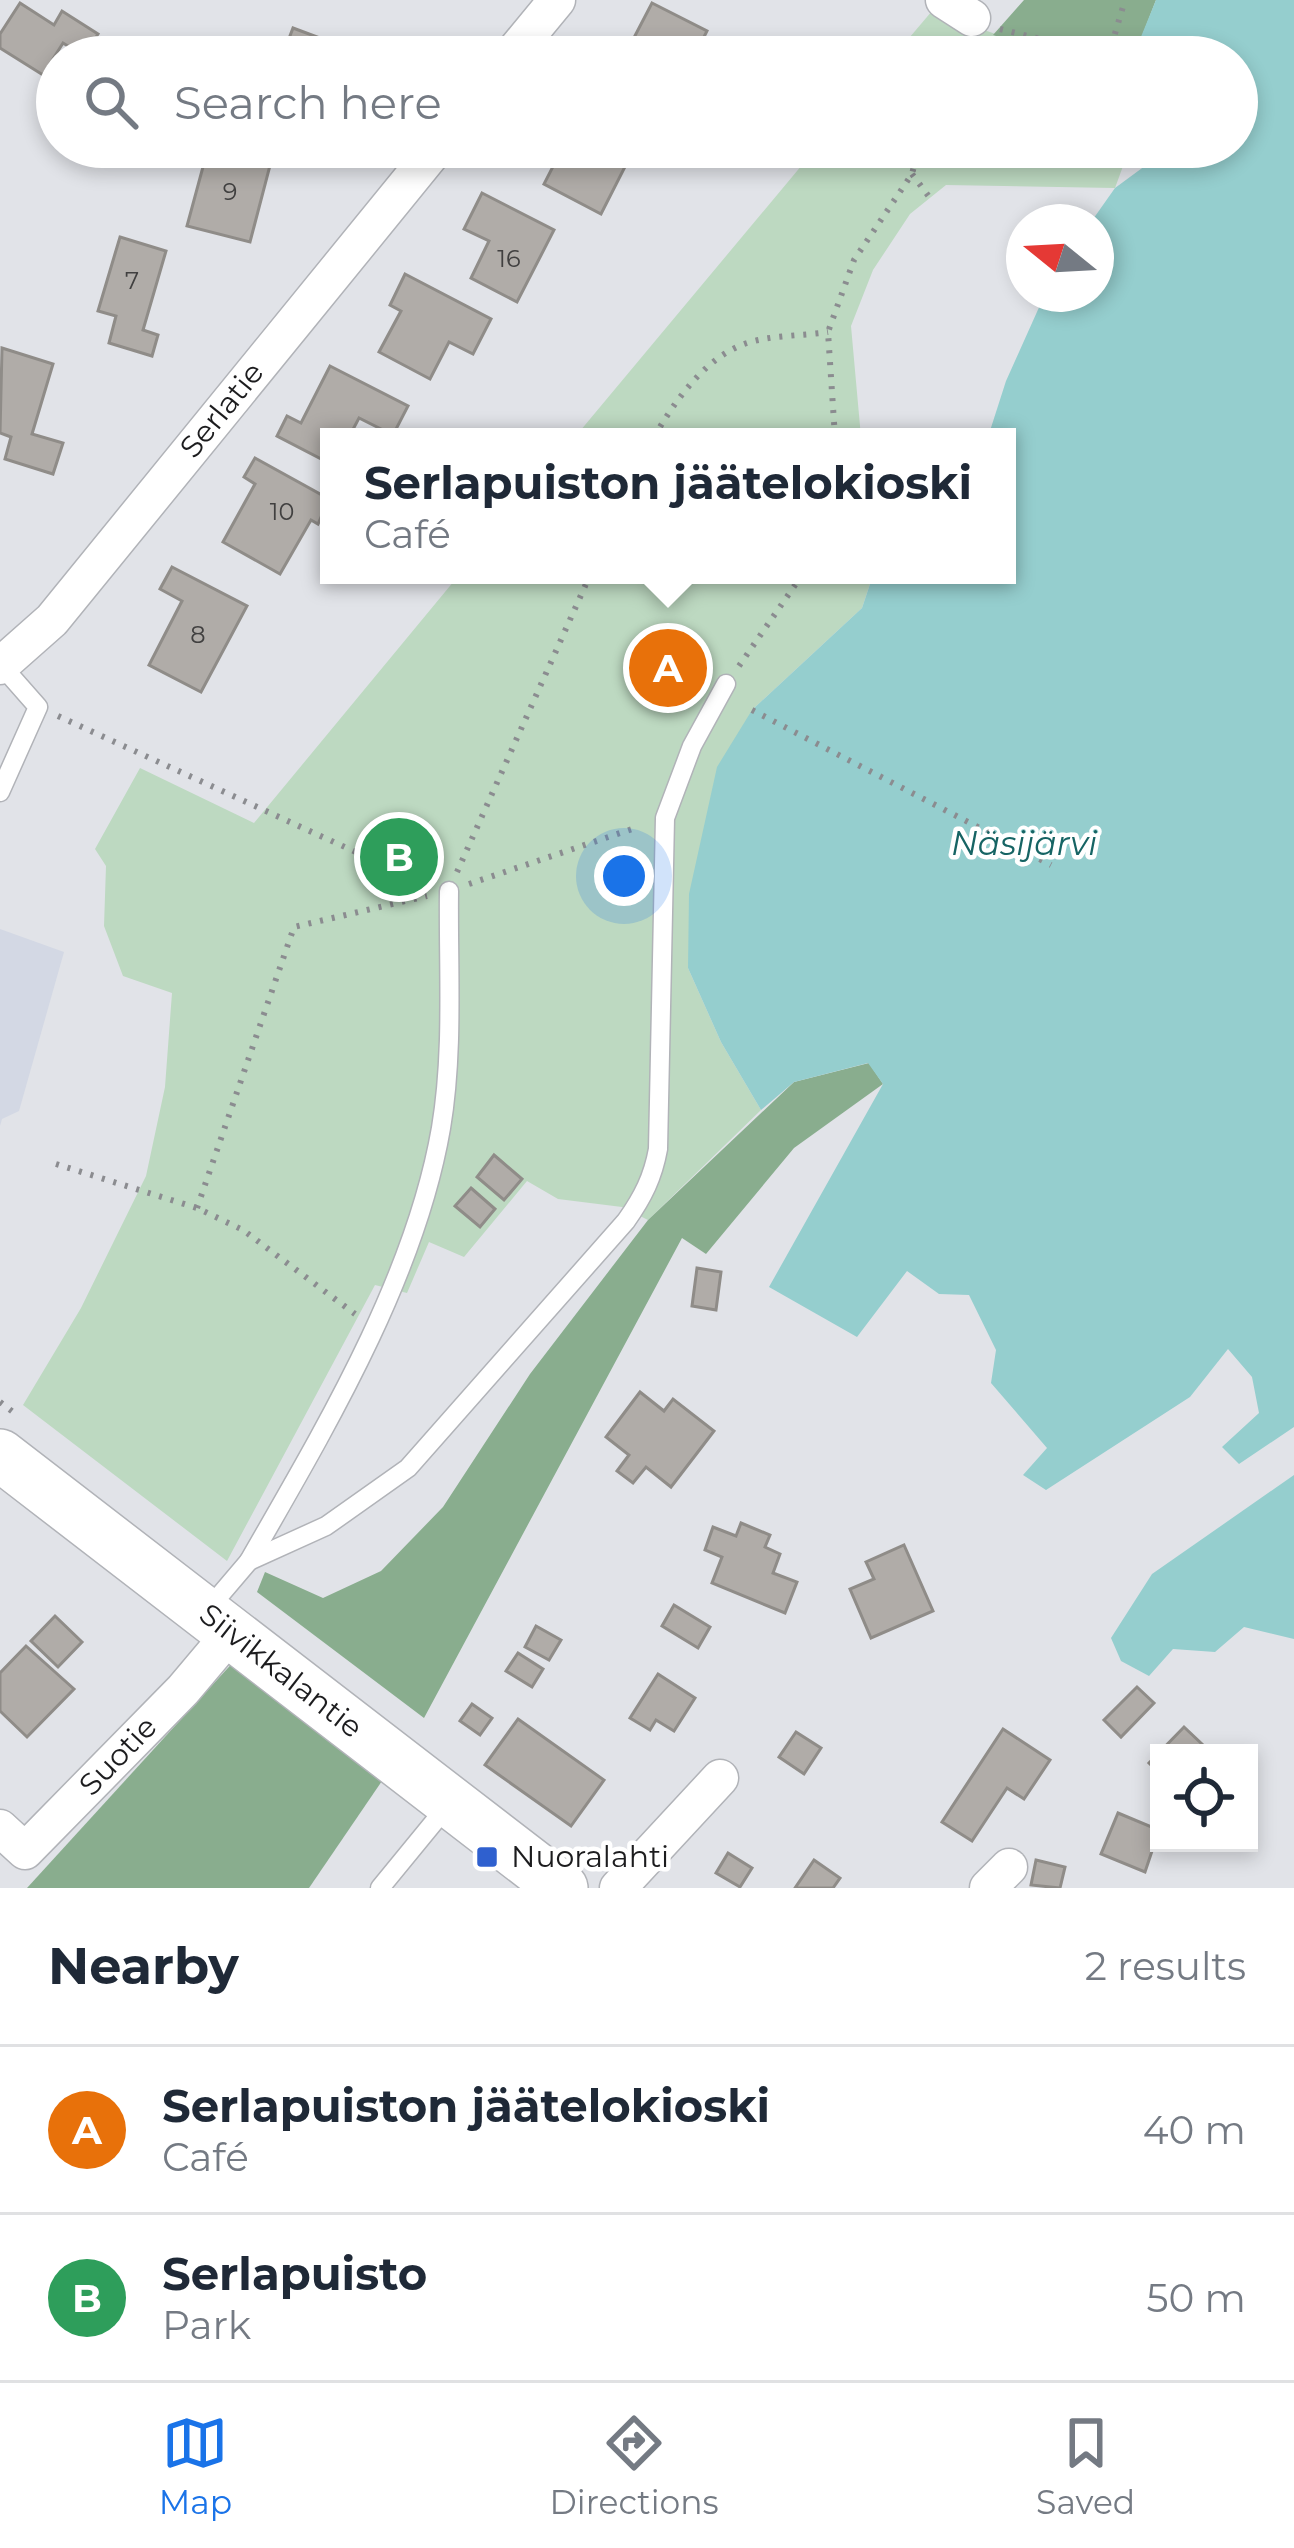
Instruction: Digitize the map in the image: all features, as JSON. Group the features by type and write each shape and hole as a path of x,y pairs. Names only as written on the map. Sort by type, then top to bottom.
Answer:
{"main road":[{"name":"Siivikkalantie","path":"0,1455 562,1888"}],"street":[{"path":"527,36 556,0"},
{"name":"Serlatie","path":"0,666 52,620 420,168"},
{"name":"Suotie","path":"0,1828 25,1851 183,1690 218,1622"},
{"path":"618,1888 720,1778"}],"lane":[{"path":"0,666 38,707 0,792"},
{"path":"249,1561 326,1526 408,1468 643,1196 658,1149 665,818 692,746 726,684"},
{"path":"218,1622 376,1329 419,1210 441,1128 449,890"},
{"path":"380,1888 451,1802"}],"path":[{"path":"1114,36 1125,0"},
{"path":"958,9 1017,36"},
{"path":"834,428 828,332 854,260 914,168"},
{"path":"912,174 930,198"},
{"path":"660,428 690,385 717,359 745,344 828,332"},
{"path":"449,890 586,584"},
{"path":"726,684 796,584"},
{"path":"38,707 434,888 449,890"},
{"path":"752,710 1051,865"},
{"path":"197,1208 294,927 449,890 665,818"},
{"path":"56,1164 197,1208 243,1230 376,1329"}],"shaded area":[{"path":"0,929 64,952 19,1111 2,1119 0,1126"}],"green space":[{"path":"1024,0 1156,0 1142,36 993,35"},
{"path":"932,11 1001,36 911,36"},
{"path":"799,168 1122,168 1115,188 946,185 910,214 873,270 851,326 860,428 583,428"},
{"path":"452,584 870,584 862,608 752,710 688,968 721,1042 761,1110 648,1220 622,1207 558,1199 527,1181 464,1257 429,1242 407,1293 375,1285 227,1561 23,1405 81,1308 146,1176 165,1087 172,993 123,976 104,926 106,866 95,849 140,768 254,823"},
{"path":"869,1063 883,1084 794,1148 706,1254 682,1238 424,1718 257,1592 265,1572 323,1598 381,1571 443,1507 530,1374 648,1220 794,1082"},
{"path":"237,1658 384,1778 309,1888 27,1888"}],"water":[{"name":"Näsijärvi","path":"1156,0 1294,0 1294,1427 1239,1464 1222,1447 1259,1413 1252,1377 1228,1349 1190,1397 1046,1490 1023,1475 1047,1448 991,1383 996,1350 969,1295 939,1294 907,1271 857,1337 769,1287 883,1084 868,1063 794,1082 761,1110 721,1042 688,968 689,894 717,767 752,710 862,608 870,584 1016,584 1016,428 991,428 1006,381 1037,312 1114,312 1114,204 1104,204 1115,188 1142,168 1258,168 1258,36 1141,36"},
{"path":"1294,1475 1294,1639 1244,1627 1215,1652 1173,1649 1149,1676 1121,1661 1111,1638 1152,1574"}],"building":[{"path":"20,3 54,25 62,11 98,34 36,36 36,71 0,48 0,34"},
{"path":"652,3 707,31 704,36 635,36"},
{"path":"293,28 315,36 290,36"},
{"path":"203,168 269,168 250,242 187,226"},
{"path":"552,168 624,168 601,214 544,184"},
{"path":"482,193 554,230 517,302 471,278 489,241 464,229"},
{"path":"120,237 166,251 143,330 158,335 152,356 109,343 116,316 98,311"},
{"path":"405,274 491,319 473,354 449,342 430,379 379,352 401,311 390,305"},
{"path":"2,348 53,364 32,434 63,443 53,474 5,459 11,437 0,433"},
{"path":"330,366 408,406 397,428 379,428 359,418 354,428 320,428 320,458 277,436 287,416 301,423"},
{"path":"255,458 320,494 318,524 311,520 280,574 223,542 255,484 244,477"},
{"path":"172,567 247,606 201,692 149,665 182,601 160,589"},
{"path":"666,655 680,661 671,682 657,676"},
{"path":"494,1155 522,1179 504,1200 477,1177"},
{"path":"471,1188 495,1209 480,1227 455,1206"},
{"path":"697,1268 721,1272 716,1310 692,1306"},
{"path":"640,1392 664,1411 673,1399 714,1431 671,1487 646,1467 633,1483 617,1471 629,1455 606,1437"},
{"path":"741,1523 770,1535 765,1547 780,1554 773,1573 797,1582 785,1613 712,1583 722,1557 705,1550 713,1527 736,1536"},
{"path":"904,1545 933,1611 871,1638 850,1589 874,1579 866,1562"},
{"path":"674,1605 710,1627 698,1648 662,1626"},
{"path":"55,1616 82,1642 58,1667 31,1641"},
{"path":"536,1626 561,1640 549,1660 525,1647"},
{"path":"26,1646 74,1689 27,1737 0,1711 0,1673"},
{"path":"518,1653 543,1669 532,1687 506,1671"},
{"path":"658,1674 695,1698 674,1731 656,1720 650,1730 630,1718"},
{"path":"1137,1687 1154,1703 1121,1737 1104,1720"},
{"path":"472,1704 492,1718 480,1735 460,1721"},
{"path":"518,1719 604,1780 571,1826 485,1765"},
{"path":"1184,1727 1202,1744 1167,1744"},
{"path":"1003,1729 1050,1760 1024,1799 1007,1788 972,1841 942,1822"},
{"path":"796,1732 821,1748 804,1774 779,1757"},
{"path":"1118,1813 1150,1826 1152,1852 1145,1872 1101,1854"},
{"path":"728,1853 752,1868 740,1887 716,1873"},
{"path":"814,1860 840,1878 833,1888 795,1888"},
{"path":"1036,1860 1065,1867 1060,1888 1031,1885"}],"place":[{"name":"Serlapuiston jäätelokioski","path":"668,668"},
{"name":"Serlapuisto","path":"399,857"},
{"name":"Nuoralahti","path":"487,1857"}]}
